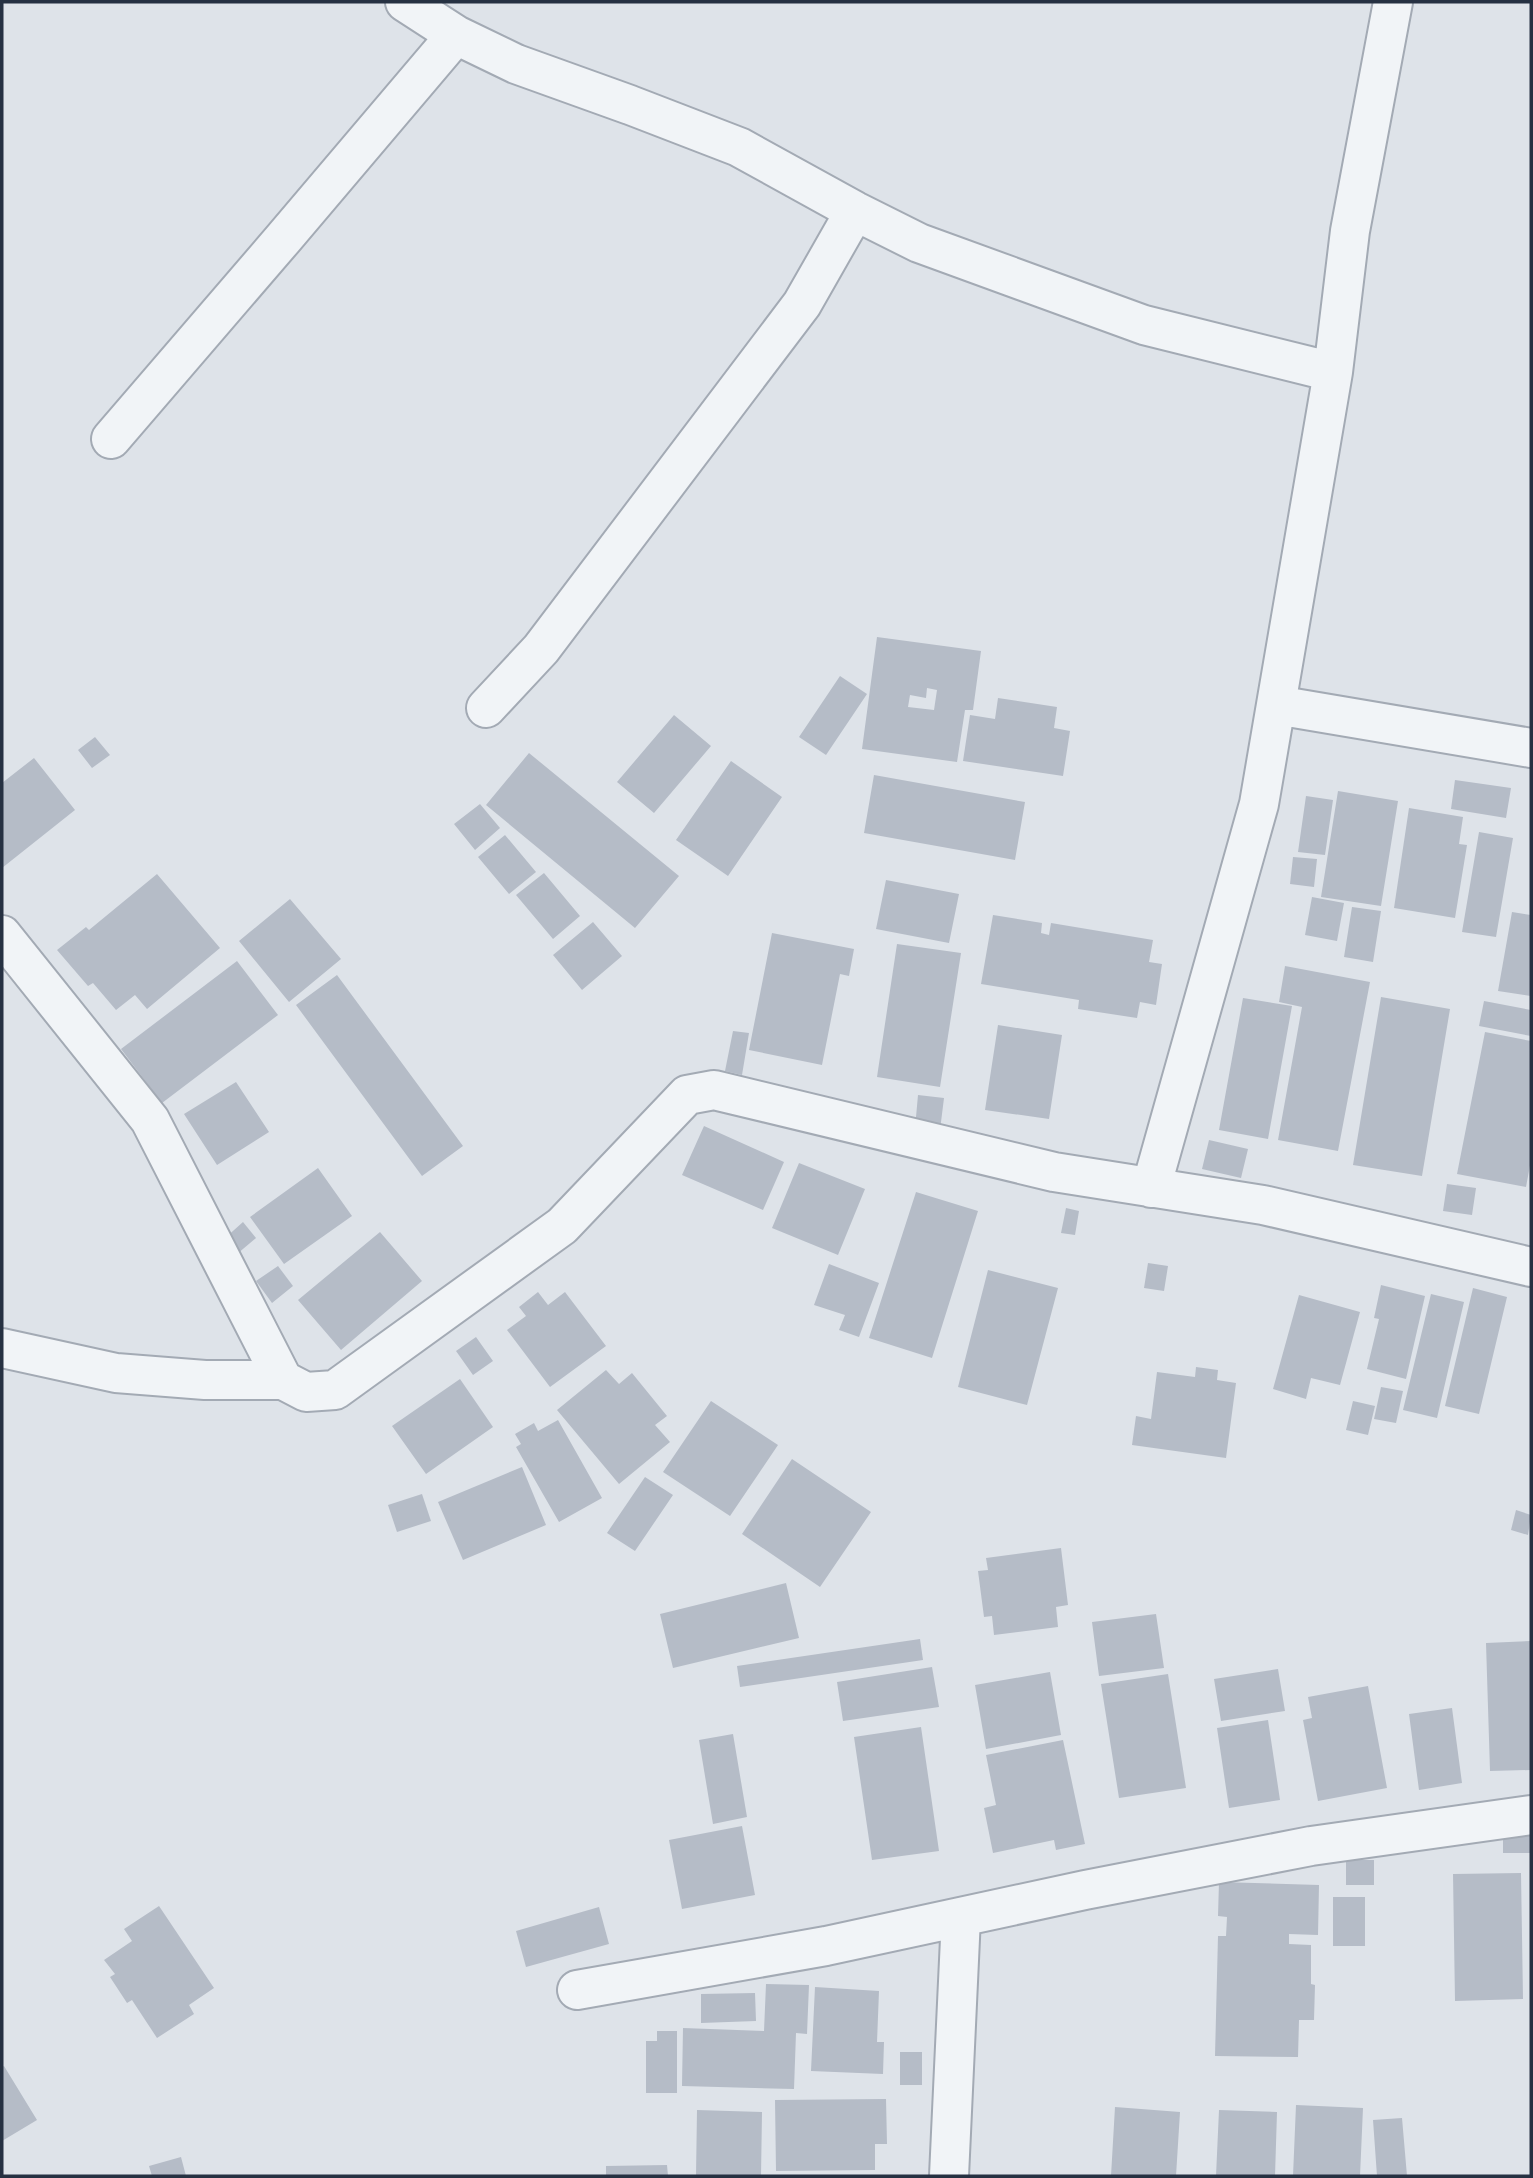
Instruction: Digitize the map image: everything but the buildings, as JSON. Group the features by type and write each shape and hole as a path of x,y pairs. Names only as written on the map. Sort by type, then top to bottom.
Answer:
{"street":[{"path":"405,2 456,35 516,64 739,147 919,243 1144,325 1333,373"},
{"path":"1151,1188 1259,804 1333,373 1350,231 1393,2"},
{"path":"111,439 456,35"},
{"path":"486,708 541,649 802,304 855,211"},
{"path":"1276,705 1531,748"},
{"path":"2,935 150,1120 283,1380"},
{"path":"2,1348 116,1373 205,1380 283,1380 306,1392 335,1390 562,1226 687,1095 714,1090 1054,1172 1263,1205 1531,1268"},
{"path":"577,1990 826,1946 1311,1846 1531,1815"},
{"path":"949,2176 961,1917"}]}
